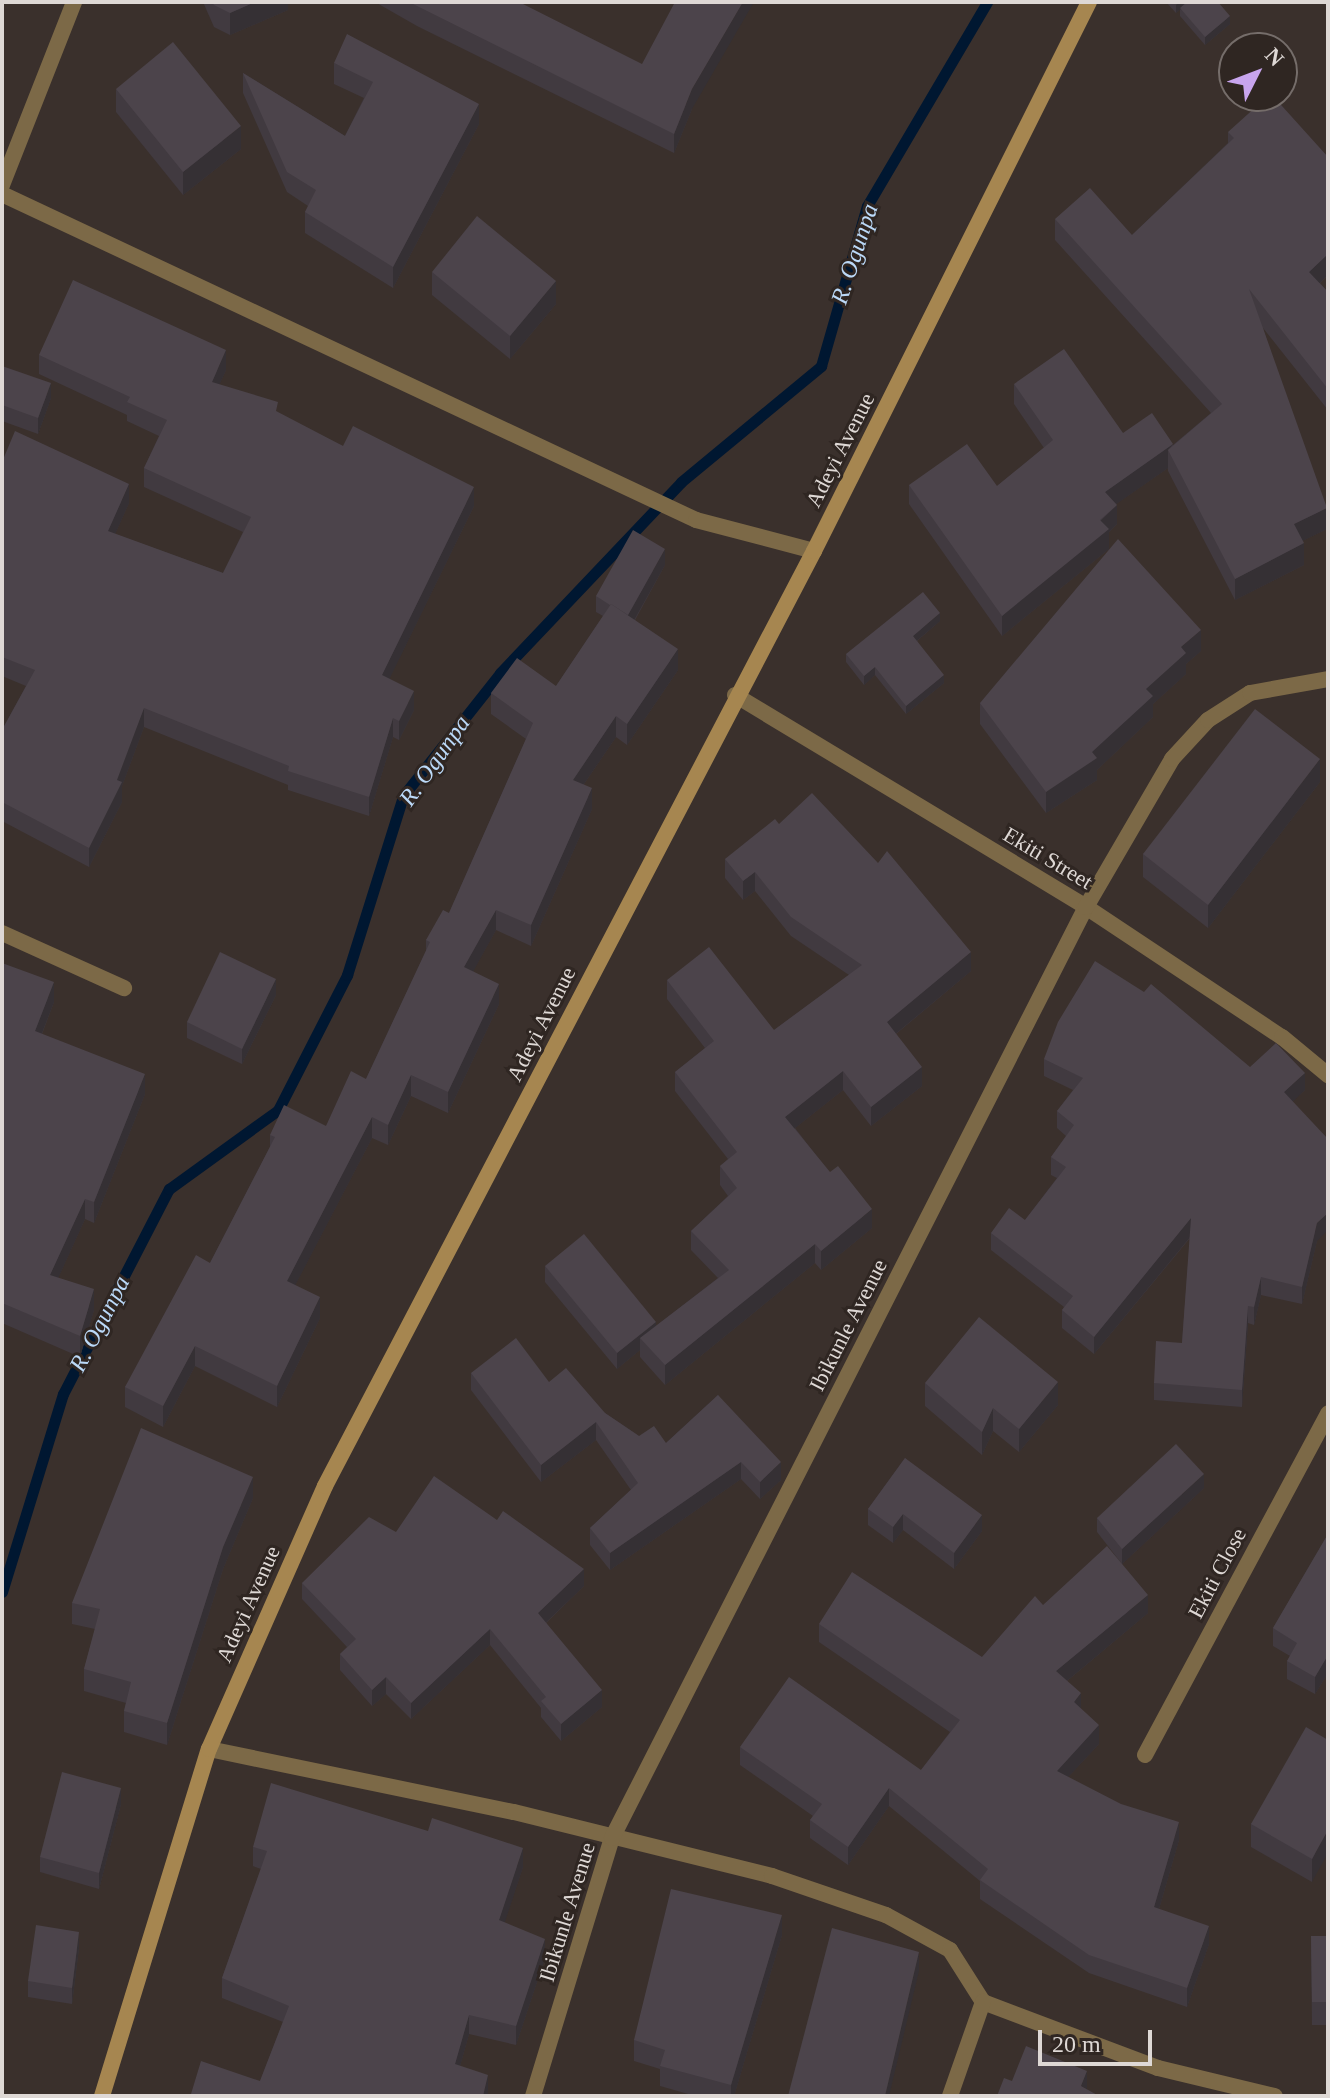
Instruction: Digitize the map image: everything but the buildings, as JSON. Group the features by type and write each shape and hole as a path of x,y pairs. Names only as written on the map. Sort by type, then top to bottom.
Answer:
{"street":[{"path":"2,185 74,2"},
{"name":"Adeyi Avenue","path":"102,2096 209,1749 325,1486 735,695 814,551 1089,2"},
{"path":"2,194 696,520 814,551"},
{"name":"Ibikunle Avenue","path":"533,2096 612,1838 1086,907 1172,759 1208,720 1250,693 1328,679"},
{"name":"Ekiti Street","path":"735,695 1086,907 1282,1037 1328,1075"},
{"path":"2,933 124,988"},
{"name":"Ekiti Close","path":"1145,1755 1328,1413"},
{"path":"209,1749 514,1812 772,1876 886,1915 950,1950 983,2002 1158,2068 1275,2096"},
{"path":"950,2096 983,2002"}],"waterway":[{"name":"R. Ogunpa","path":"2,1592 63,1394 169,1189 278,1110 347,975 403,796 500,673 681,482 821,366 867,206 987,2"}]}
